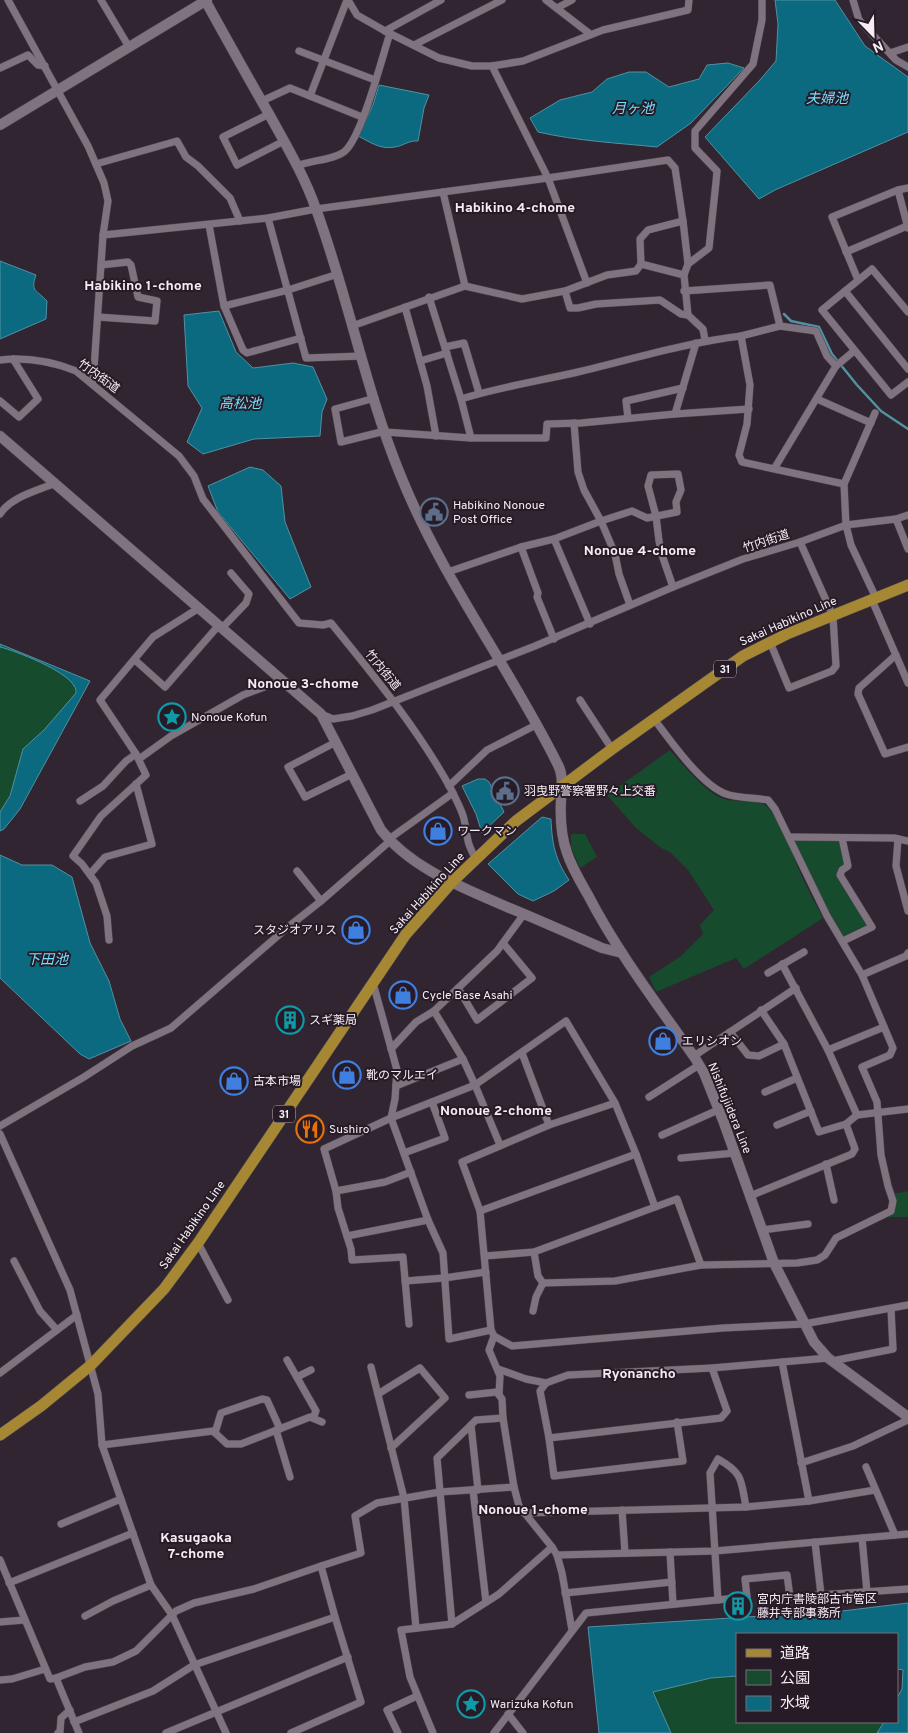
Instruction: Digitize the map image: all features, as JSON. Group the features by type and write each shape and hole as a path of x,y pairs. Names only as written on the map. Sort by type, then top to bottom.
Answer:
{"main road":[{"name":"Sakai Habikino Line","path":"0,1435 41,1406 91,1364 164,1289 198,1243 406,934 452,882 516,821 561,786 743,656 770,642 908,585"}],"street":[{"path":"8,0 88,146 104,183 108,201 103,236 93,384"},
{"path":"101,0 128,47"},
{"path":"0,125 206,0"},
{"name":"Nishifujiidera Line","path":"206,0 284,141 316,209 338,274 385,432 421,521 560,768 561,826 566,852 595,910 622,953 697,1061 718,1110 774,1263 814,1342 830,1359 908,1418"},
{"path":"348,0 357,15 387,32 439,58 472,66 492,66 523,61 590,34 688,10 689,0"},
{"path":"310,96 348,0"},
{"path":"297,166 336,156 344,152 358,130 375,80 387,32 441,0"},
{"path":"414,45 502,0"},
{"path":"546,0 590,34"},
{"path":"557,8 572,0"},
{"path":"688,264 709,248 717,171 695,148 695,131 753,64 762,20 762,0"},
{"path":"853,0 859,20 896,60 908,67"},
{"path":"890,54 908,47"},
{"path":"299,51 375,80"},
{"path":"0,68 28,55 38,66 45,66"},
{"path":"492,66 548,178 588,283"},
{"path":"262,102 290,88 362,117"},
{"path":"269,114 224,137 237,165 284,141"},
{"path":"96,164 178,141 186,157 198,166 230,198 240,221"},
{"path":"103,236 268,218 316,209 668,160 675,168 683,221 688,264 684,275 688,315"},
{"path":"858,280 832,217 898,190 908,188"},
{"path":"846,252 908,228 898,190"},
{"path":"444,192 465,286"},
{"path":"268,218 306,358 362,356"},
{"path":"352,326 465,286 522,299 565,291 607,275 636,271 641,264 640,239 648,230 683,221"},
{"path":"209,225 224,306 243,350 247,353 301,338"},
{"path":"98,317 155,321 157,301 138,297 131,265 128,262 101,265"},
{"path":"641,264 684,275"},
{"path":"908,312 872,269 822,310 891,395 908,382"},
{"path":"224,306 288,290 338,274"},
{"path":"684,290 770,285 780,326"},
{"path":"565,291 570,308 596,304 660,300 680,314 688,315 703,329 705,340"},
{"path":"845,291 908,369"},
{"path":"430,298 471,438"},
{"path":"405,307 427,386 436,436"},
{"path":"461,399 479,393 568,374 705,340 741,336 780,326 816,331 827,356 836,366"},
{"path":"741,336 750,385 747,424 739,455 742,462 844,484"},
{"path":"420,361 464,343 479,393"},
{"path":"675,414 696,343"},
{"path":"774,469 836,366 854,351"},
{"name":"竹内街道","path":"0,360 27,358 59,364 76,371 179,456 194,476 203,499 299,623 323,625 331,623 394,700 554,639 630,605 743,559 800,542 846,525 896,519 908,514"},
{"path":"0,401 19,417 38,399 13,359"},
{"path":"628,418 626,401 683,388"},
{"path":"375,398 335,409 341,442 385,432 471,438 546,438 547,424 749,409"},
{"path":"817,399 870,423"},
{"path":"875,413 844,484 846,525 852,545 908,683"},
{"path":"574,423 578,472 584,490 601,521 615,554 619,574 630,605"},
{"path":"0,436 53,484 321,714 333,719 352,716 372,710 394,700 424,743 451,790 464,818 467,844 476,859"},
{"path":"448,572 521,547 554,539 632,511 647,518 656,516 677,512 676,502 681,490 678,474 651,475 648,486 656,516 660,548 673,587"},
{"path":"0,514 3,508 12,501 53,484"},
{"path":"896,519 908,549"},
{"path":"554,539 590,624"},
{"path":"770,642 789,688 832,670 836,666 833,616 800,542"},
{"path":"521,547 538,593 537,597 554,639"},
{"path":"135,660 165,687 220,626 246,603 249,594 231,573"},
{"path":"109,940 107,916 96,883 73,856 101,816 146,775 137,756 100,700 153,637 199,608"},
{"path":"896,655 859,688 858,694 885,754 908,746"},
{"path":"80,801 103,786 126,761 243,695 282,680"},
{"path":"580,700 612,749"},
{"path":"321,714 381,830 389,840 409,857 439,877 602,948 622,953"},
{"path":"543,1282 615,1281 701,1265 797,1263 817,1260 825,1255 836,1238 890,1211 893,1201 881,1155 877,1102 862,1067 890,1055 893,1048 862,975 819,901 776,809 768,800 727,795 717,790 689,765 654,719"},
{"path":"0,1126 132,1046 171,1028 288,927 321,902 389,840 451,790 487,750 536,725"},
{"path":"336,742 288,767 305,797 352,774"},
{"path":"90,874 105,857 152,844 136,784"},
{"path":"790,837 898,839 908,841"},
{"path":"842,838 848,866 842,870 840,875 872,927 843,941"},
{"path":"898,839 896,866 908,911"},
{"path":"297,871 321,902"},
{"path":"391,1049 416,1022 434,1011 497,951 524,914"},
{"path":"458,988 477,1020 532,978 503,943"},
{"path":"768,972 804,952"},
{"path":"862,975 906,956 908,953"},
{"path":"782,964 828,1050 857,1115"},
{"path":"373,983 397,1070 391,1118 428,1220 443,1253 449,1338 492,1333 512,1346 704,1329 804,1324 908,1305"},
{"path":"649,1097 697,1061 730,1032 796,988"},
{"path":"761,1010 784,1044 819,1132 846,1124 857,1115 908,1109"},
{"path":"434,1011 476,1084 500,1146"},
{"path":"409,1324 403,1257 352,1260 351,1249 338,1208 336,1191 324,1149 391,1118 476,1084 566,1021 616,1103 655,1207"},
{"path":"828,1050 884,1027"},
{"path":"730,1032 748,1055 759,1056 784,1044"},
{"path":"522,1053 549,1125"},
{"path":"396,1086 463,1059"},
{"path":"764,1092 797,1078"},
{"path":"404,1153 446,1138 432,1102"},
{"path":"572,1630 557,1555 519,1506 514,1487 502,1418 502,1398 499,1394 500,1376 490,1350 492,1333 480,1211 462,1162 549,1125 616,1103"},
{"path":"662,1134 718,1110"},
{"path":"777,1125 811,1111"},
{"path":"750,1196 852,1154 855,1149 846,1124"},
{"path":"0,1134 70,1290 98,1394 102,1445 151,1585 172,1615 226,1733"},
{"path":"681,1158 734,1153"},
{"path":"480,1211 636,1154"},
{"path":"826,1164 834,1200"},
{"path":"336,1191 385,1182 411,1172"},
{"path":"485,1256 534,1252 677,1199 701,1265"},
{"path":"347,1236 428,1220"},
{"path":"762,1230 808,1224"},
{"path":"198,1243 228,1300"},
{"path":"534,1252 538,1276 543,1282"},
{"path":"14,1261 40,1311 57,1330"},
{"path":"405,1281 486,1272"},
{"path":"533,1311 536,1297 543,1282"},
{"path":"498,1369 526,1379 546,1383 568,1375 712,1368 830,1359 893,1349 891,1309"},
{"path":"0,1373 77,1315"},
{"path":"288,1360 316,1411 313,1418"},
{"path":"782,1362 800,1463 809,1501"},
{"path":"371,1368 404,1498 416,1628"},
{"path":"378,1394 420,1368 446,1398 391,1448"},
{"path":"549,1438 721,1418 727,1411 712,1368"},
{"path":"297,1377 311,1370"},
{"path":"546,1383 540,1391 554,1476 683,1461 677,1422"},
{"path":"469,1395 497,1392 499,1394"},
{"path":"215,1433 221,1414 262,1399 267,1400 278,1430 290,1477"},
{"path":"102,1445 213,1431 227,1444 241,1444 310,1417 322,1422"},
{"path":"452,1624 437,1458 476,1420 502,1418"},
{"path":"800,1463 853,1446 908,1418"},
{"path":"471,1425 486,1602"},
{"path":"718,1600 710,1473 718,1459 732,1466 740,1476 746,1507"},
{"path":"866,1467 895,1535"},
{"path":"0,1560 50,1679 85,1667 112,1662 136,1651 176,1611 194,1603 254,1590 361,1553 355,1516 377,1503 440,1492 514,1487"},
{"path":"524,1513 746,1507 809,1501 875,1490"},
{"path":"61,1524 121,1499"},
{"path":"622,1510 625,1553"},
{"path":"9,1583 133,1534"},
{"path":"557,1555 715,1551 908,1534"},
{"path":"862,1538 868,1592"},
{"path":"815,1542 821,1595"},
{"path":"433,1733 410,1677 401,1630 452,1624 499,1594 552,1547"},
{"path":"670,1552 673,1604"},
{"path":"290,1733 361,1702 334,1617 321,1566"},
{"path":"494,1733 586,1613 747,1597 746,1579 787,1575 790,1597 908,1589"},
{"path":"565,1593 672,1582"},
{"path":"85,1616 113,1601 151,1585"},
{"path":"74,1722 153,1691 194,1665 334,1617"},
{"path":"0,1622 24,1620"},
{"path":"166,1733 348,1657"},
{"path":"0,1680 12,1679 45,1669"},
{"path":"56,1678 79,1733"},
{"path":"398,1733 387,1710 417,1696"},
{"path":"58,1733 60,1732 61,1718 70,1710"},
{"path":"508,1714 523,1733"}],"green space":[{"path":"0,647 29,657 62,674 75,687 76,694 44,730 23,749 10,796 0,812"},
{"path":"670,750 697,780 721,798 761,803 771,811 782,828 804,882 823,918 744,969 736,958 656,992 649,977 681,956 703,934 700,925 714,910 688,870 670,852 661,848 636,828 607,795"},
{"path":"571,834 585,834 597,857 580,868 571,847"},
{"path":"794,840 840,840 844,865 839,867 838,876 868,926 844,937 828,913"},
{"path":"908,1191 908,1217 885,1217 894,1194"},
{"path":"736,1676 736,1723 883,1723 877,1733 671,1733 653,1692 711,1678"}],"water":[{"name":"夫婦池","path":"775,0 835,0 865,46 908,77 908,132 775,190 759,199 705,137 776,61 778,24"},
{"name":"月ヶ池","path":"728,63 744,68 691,123 657,147 583,140 538,132 530,118 560,100 592,92 607,79 629,72 646,72 669,87 699,79 707,65"},
{"path":"379,85 429,95 424,108 418,141 389,148 358,136 373,105"},
{"path":"0,261 36,275 34,288 47,301 46,319 0,339"},
{"name":"高松池","path":"219,311 236,352 253,368 293,363 313,367 327,399 322,412 320,436 254,439 203,454 187,442 202,408 188,386 184,315"},
{"path":"250,467 263,470 281,486 285,522 311,587 290,599 218,512 208,486"},
{"path":"0,644 90,681 20,809 4,829 0,831 0,812 10,796 23,749 44,730 76,693 76,689 69,680 52,668 29,657 0,647"},
{"path":"478,779 485,779 489,782 504,812 482,833 476,814 462,786"},
{"path":"542,817 551,819 555,851 560,865 569,880 554,891 533,901 518,894 488,864"},
{"name":"下田池","path":"0,855 22,865 52,865 72,877 90,943 109,981 120,1019 131,1041 89,1059 80,1054 0,978"},
{"path":"908,1603 908,1733 877,1733 883,1723 898,1723 898,1696 902,1689 903,1670 898,1669 898,1633 736,1633 736,1676 711,1678 653,1692 671,1733 599,1733 588,1627 842,1611"}],"waterway":[{"path":"784,314 791,321 819,327 832,354 857,385 881,411 908,429"}],"place":[{"name":"Habikino Nonoue Post Office","path":"434,512"},
{"name":"Nonoue Kofun","path":"172,717"},
{"name":"羽曳野警察署野々上交番","path":"505,791"},
{"name":"ワークマン","path":"438,831"},
{"name":"スタジオアリス","path":"356,930"},
{"name":"Cycle Base Asahi","path":"403,995"},
{"name":"スギ薬局","path":"290,1020"},
{"name":"エリシオン","path":"663,1041"},
{"name":"靴のマルエイ","path":"347,1075"},
{"name":"古本市場","path":"234,1081"},
{"name":"Sushiro","path":"310,1129"},
{"name":"宮内庁書陵部古市管区 藤井寺部事務所","path":"738,1606"},
{"name":"Warizuka Kofun","path":"471,1704"}],"district":[{"name":"Habikino 4-chome","path":"515,207"},
{"name":"Habikino 1-chome","path":"143,285"},
{"name":"Nonoue 4-chome","path":"640,550"},
{"name":"Nonoue 3-chome","path":"303,683"},
{"name":"Nonoue 2-chome","path":"496,1110"},
{"name":"Ryonancho","path":"639,1373"},
{"name":"Nonoue 1-chome","path":"533,1509"},
{"name":"Kasugaoka 7-chome","path":"196,1545"}]}
